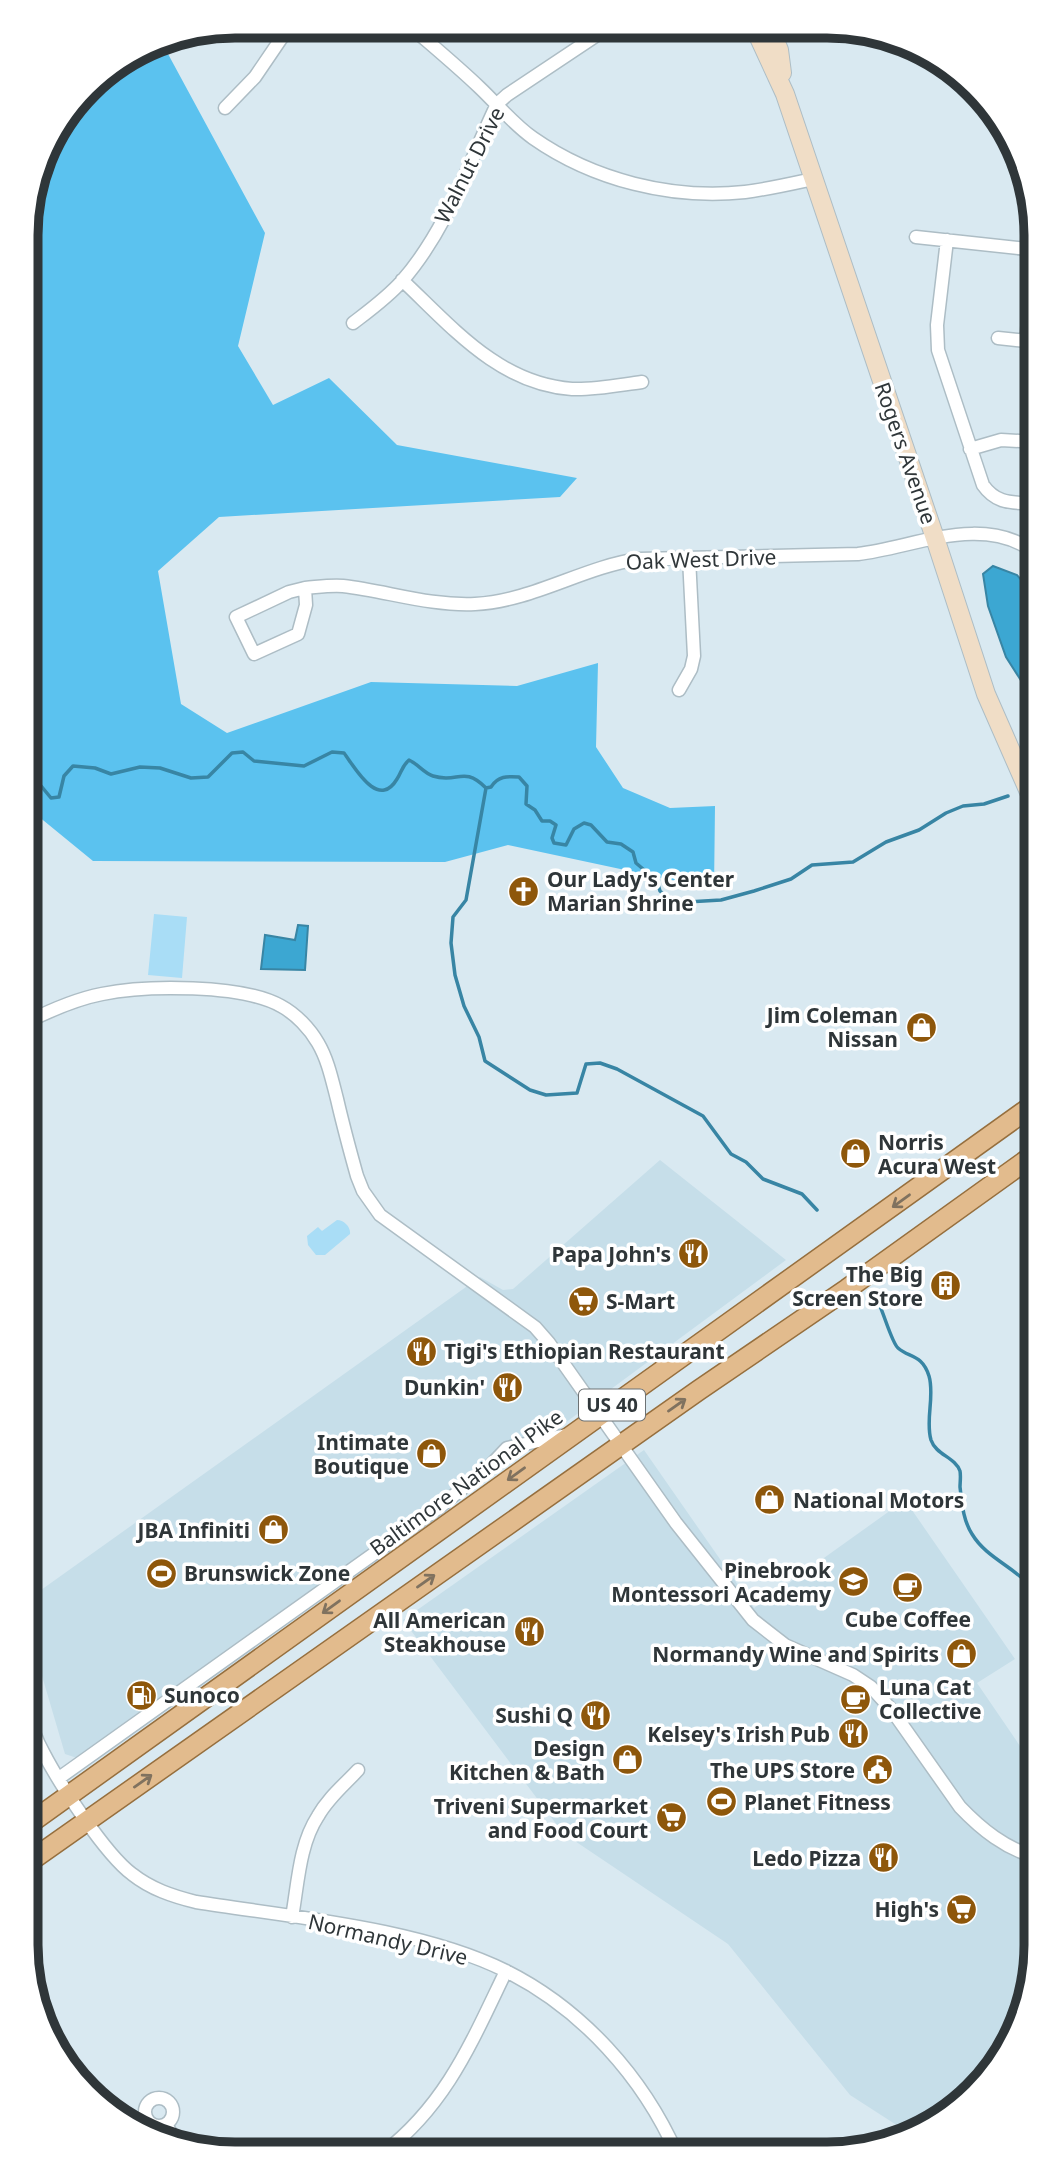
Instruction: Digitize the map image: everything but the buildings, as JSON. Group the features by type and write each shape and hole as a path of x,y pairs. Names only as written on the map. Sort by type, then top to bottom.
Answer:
{"main road":[{"name":"Rogers Avenue","path":"759,38 785,94 986,694 1024,780"},
{"name":"Rogers Avenue","path":"774,38 779,50 785,94"},
{"name":"Baltimore National Pike","path":"38,1817 1023,1111"},
{"name":"US 40","path":"38,1855 847,1289 1023,1162"}],"street":[{"path":"225,108 251,82 282,38"},
{"path":"423,38 533,138 589,170 617,180 712,193 743,192 813,179"},
{"name":"Walnut Drive","path":"353,323 402,281 433,237 497,104 592,38"},
{"path":"916,237 1024,249"},
{"path":"947,240 937,325 938,350 983,485 990,495 1005,501 1024,503"},
{"path":"402,281 488,359 530,381 573,389 642,382"},
{"path":"998,338 1024,341"},
{"path":"970,449 1002,440 1024,441"},
{"name":"Oak West Drive","path":"305,588 306,605 298,634 254,654 236,617 289,592 305,588 342,586 418,601 476,604 528,595 618,562 858,554 878,552 935,537 963,534 995,535 1024,546"},
{"path":"679,690 691,669 694,656 689,558"},
{"path":"39,1017 70,1003 125,989 176,988 231,992 262,998 282,1006 296,1016 318,1042 327,1062 357,1177 370,1204 395,1227 535,1327 684,1533 753,1620 785,1645 853,1675 871,1687 891,1709 972,1820 999,1841 1023,1852"},
{"path":"59,1778 441,1506 491,1465 507,1448 570,1434"},
{"name":"Normandy Drive","path":"38,1739 43,1752 70,1795 115,1858 129,1872 159,1891 196,1902 363,1929 430,1944 506,1971 549,1997 607,2047 632,2077 670,2142"},
{"path":"292,1917 304,1849 310,1831 329,1799 358,1770"},
{"path":"395,2142 418,2122 454,2076 506,1971"},
{"path":"166,2125 170,2131"}],"shaded area":[{"path":"167,51 265,233 238,346 273,405 329,378 397,445 577,478 560,497 219,517 158,571 181,704 227,733 371,682 517,686 598,663 596,747 623,788 670,808 715,806 714,889 508,845 445,862 93,861 39,817 40,210 53,160 79,116 96,96 116,79 137,65"},
{"path":"993,566 1017,575 1024,583 1024,685 1006,657 988,606 983,574"},
{"path":"154,914 187,917 182,978 148,975"},
{"path":"298,925 308,926 305,970 261,969 265,935 295,940"},
{"path":"660,1160 786,1260 527,1451 89,1762 65,1754 38,1663 38,1592 480,1277 503,1290 513,1289"},
{"path":"337,1220 346,1224 350,1234 325,1255 316,1255 308,1245 307,1236 318,1227 322,1231"},
{"path":"644,1450 754,1608 905,1500 1015,1659 977,1683 1023,1751 1022,1971 1009,2021 983,2065 956,2094 936,2109 901,2128 850,2095 728,1944 563,1833 403,1620"}],"waterway":[{"path":"39,783 51,798 59,797 64,776 73,766 95,768 111,774 140,767 160,768 191,778 208,777 232,753 243,752 254,761 304,766 332,752 344,753 367,783 382,790 390,788 409,760 433,776 466,776 478,781 486,788 466,900 453,917 451,943 455,975 464,1006 479,1037 485,1061 530,1090 546,1095 577,1093 586,1064 600,1063 617,1069 703,1116 731,1154 746,1162 763,1179 802,1194 817,1210"},
{"path":"486,788 503,778 519,777 527,786 526,804 535,810 542,821 550,821 556,825 552,838 554,843 566,845 574,829 584,823 591,825 607,842 621,844 633,852 636,863 657,881 660,891 669,899 687,902 721,900 754,891 791,879 812,865 853,862 886,842 919,830 946,813 963,806 984,804 1008,796"},
{"path":"879,1304 898,1348 919,1360 929,1376 931,1440 937,1449 958,1466 962,1505 969,1529 978,1543 1023,1579"}],"place":[{"name":"Our Lady's Center Marian Shrine","path":"524,891"},
{"name":"Jim Coleman Nissan","path":"921,1027"},
{"name":"Norris Acura West","path":"855,1154"},
{"name":"Papa John's","path":"694,1254"},
{"name":"The Big Screen Store","path":"946,1286"},
{"name":"S-Mart","path":"583,1301"},
{"name":"Tigi's Ethiopian Restaurant","path":"421,1351"},
{"name":"Dunkin'","path":"508,1387"},
{"name":"Intimate Boutique","path":"432,1454"},
{"name":"National Motors","path":"770,1500"},
{"name":"JBA Infiniti","path":"273,1530"},
{"name":"Brunswick Zone","path":"161,1573"},
{"name":"Pinebrook Montessori Academy","path":"854,1582"},
{"name":"Cube Coffee","path":"908,1587"},
{"name":"All American Steakhouse","path":"529,1632"},
{"name":"Normandy Wine and Spirits","path":"962,1654"},
{"name":"Sunoco","path":"141,1695"},
{"name":"Luna Cat Collective","path":"856,1699"},
{"name":"Sushi Q","path":"596,1715"},
{"name":"Kelsey's Irish Pub","path":"853,1734"},
{"name":"Design Kitchen & Bath","path":"628,1760"},
{"name":"The UPS Store","path":"878,1770"},
{"name":"Planet Fitness","path":"721,1802"},
{"name":"Triveni Supermarket and Food Court","path":"671,1818"},
{"name":"Ledo Pizza","path":"884,1858"},
{"name":"High's","path":"962,1909"}]}
